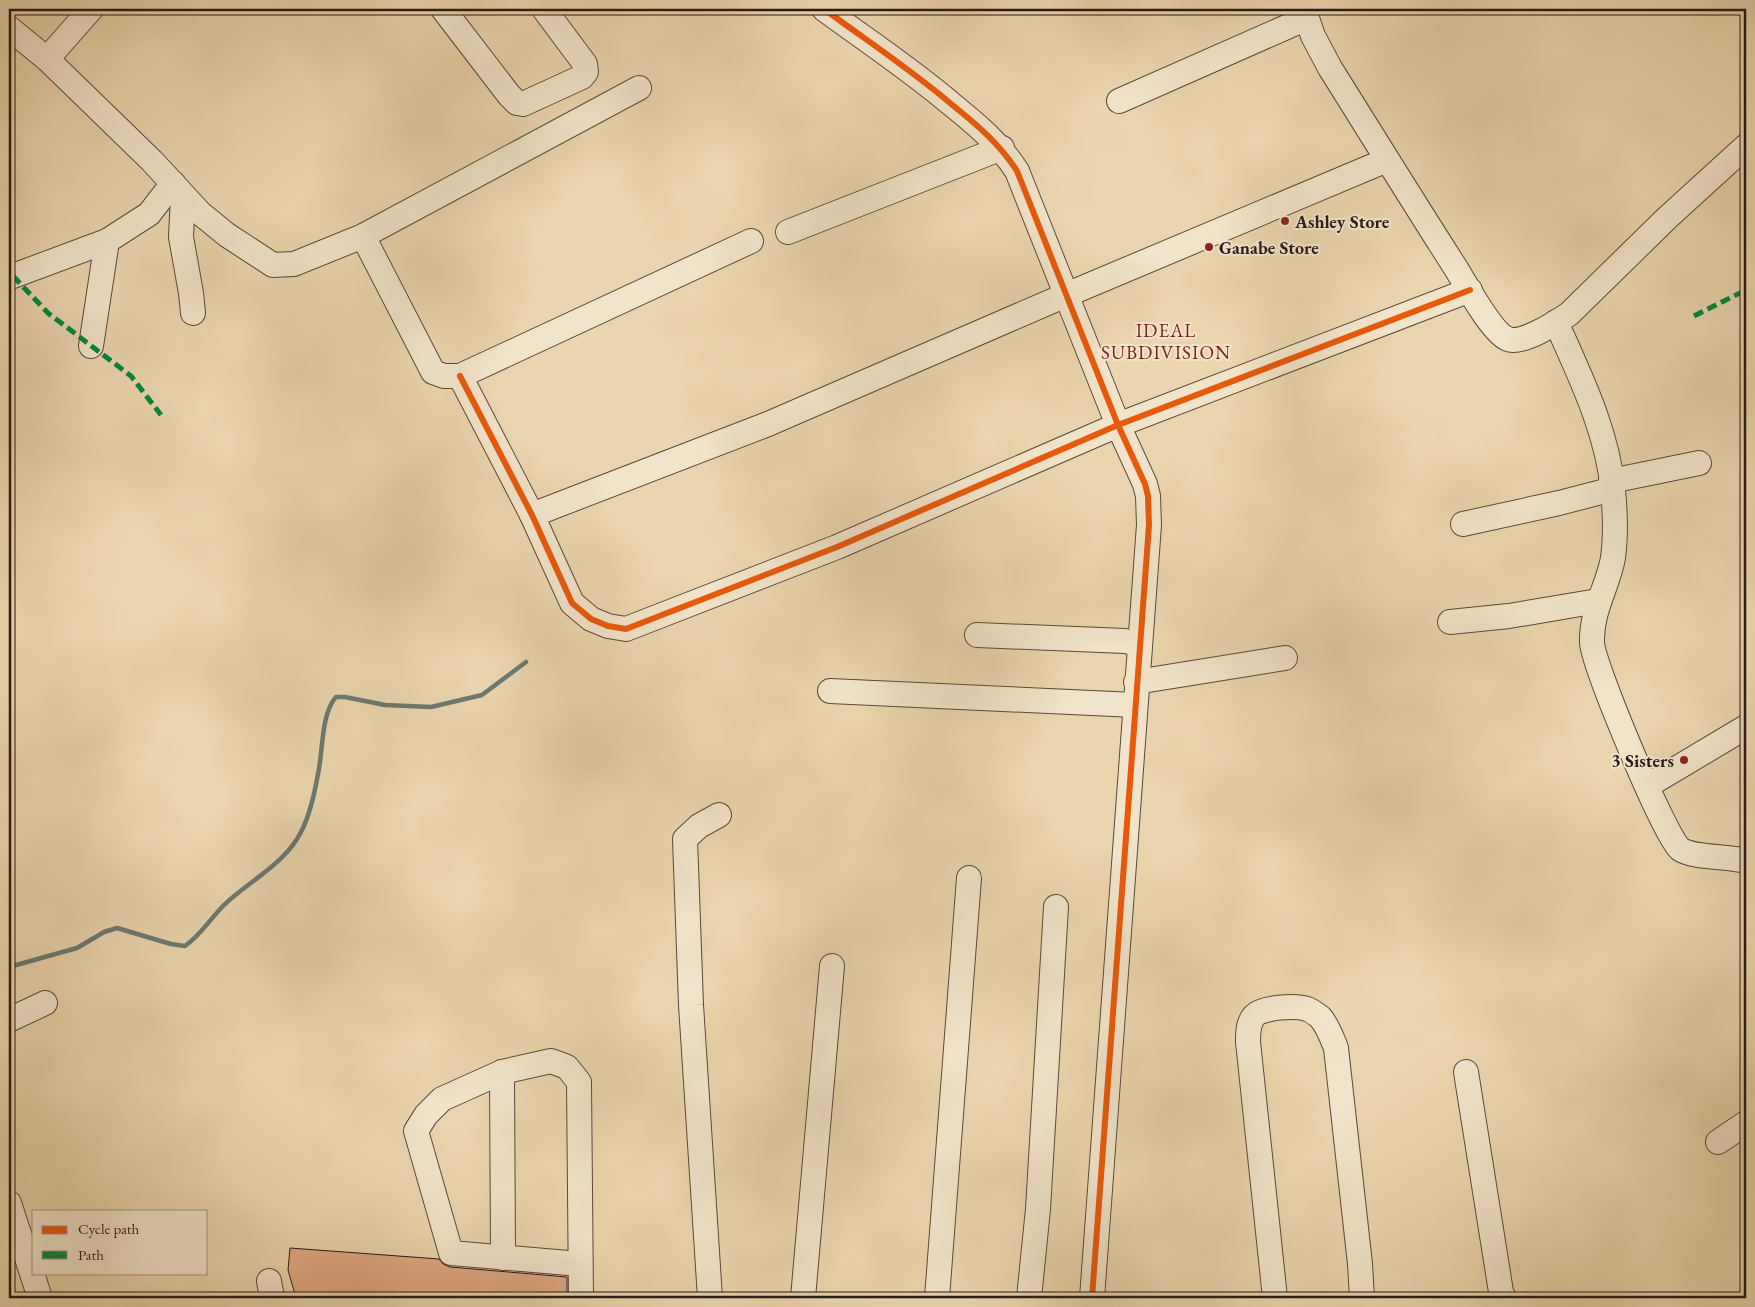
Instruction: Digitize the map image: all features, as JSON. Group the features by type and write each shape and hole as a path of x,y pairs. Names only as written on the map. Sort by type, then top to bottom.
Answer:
{"street":[{"path":"47,59 91,9"},
{"path":"444,9 509,95 517,103 523,104 582,78 586,72 585,64 544,9"},
{"path":"824,9 920,78 987,133 1002,148 1017,171 1118,425 1145,484 1148,496 1149,525 1135,693 1092,1298"},
{"path":"1118,100 1306,13 1320,50 1387,160 1496,331 1506,339 1513,341 1520,340 1556,322 1579,305 1635,248 1746,146"},
{"path":"9,28 47,59 152,161 200,213 227,235 273,265 294,264 363,236 639,88"},
{"path":"788,232 1002,148"},
{"path":"532,515 768,424 1066,295 1387,160"},
{"path":"9,273 13,276 107,241 149,214 178,190"},
{"path":"178,190 181,237 193,312"},
{"path":"363,236 433,372 444,376 460,376 751,241"},
{"path":"91,346 107,241"},
{"path":"460,376 532,515 572,603 591,619 608,626 626,629 836,547 1118,425 1470,290"},
{"path":"1556,322 1596,415 1612,485 1613,558 1598,601 1592,642 1594,656 1647,786 1672,839 1686,853 1746,861"},
{"path":"1463,524 1559,504 1612,485 1699,463"},
{"path":"1450,622 1510,616 1598,601"},
{"path":"977,634 1125,641 1139,644"},
{"path":"830,691 1135,693 1286,658"},
{"path":"1647,786 1746,727"},
{"path":"710,1298 691,1005 685,839 699,826 719,815"},
{"path":"937,1298 969,878"},
{"path":"1029,1298 1038,1209 1056,907"},
{"path":"803,1298 832,966"},
{"path":"9,1020 44,1003"},
{"path":"1275,1298 1248,1028 1254,1016 1262,1010 1286,1007 1306,1008 1320,1017 1331,1034 1336,1048 1359,1254 1362,1298"},
{"path":"580,1264 451,1253 416,1132 426,1115 442,1099 502,1072 552,1061 567,1067 580,1082 581,1298"},
{"path":"502,1072 503,1258"},
{"path":"1466,1072 1501,1292 1504,1298"},
{"path":"1718,1142 1746,1123"},
{"path":"9,1203 32,1273"},
{"path":"32,1274 40,1298"}],"building":[{"path":"290,1248 439,1259 443,1264 450,1267 567,1277 567,1298 296,1298 288,1270"}],"waterway":[{"path":"9,967 77,948 104,932 117,928 171,944 185,946 201,932 224,905 286,854 301,832 309,812 315,788 325,723 331,704 336,697 385,705 431,707 482,695 526,662"}],"marked path":[{"path":"13,276 48,313 131,376 161,415"},
{"path":"1694,316 1746,290"}],"cycle path":[{"path":"824,9 919,78 969,119 995,143 1017,171 1118,425 1145,484 1148,496 1149,525 1092,1298"},
{"path":"460,376 532,515 572,603 591,619 608,626 626,629 837,547 1118,425 1470,290"}],"place":[{"name":"Ashley Store","path":"1285,221"},
{"name":"Ganabe Store","path":"1209,247"},
{"name":"3 Sisters","path":"1684,760"}],"district":[{"name":"IDEAL SUBDIVISION","path":"1166,341"}]}
